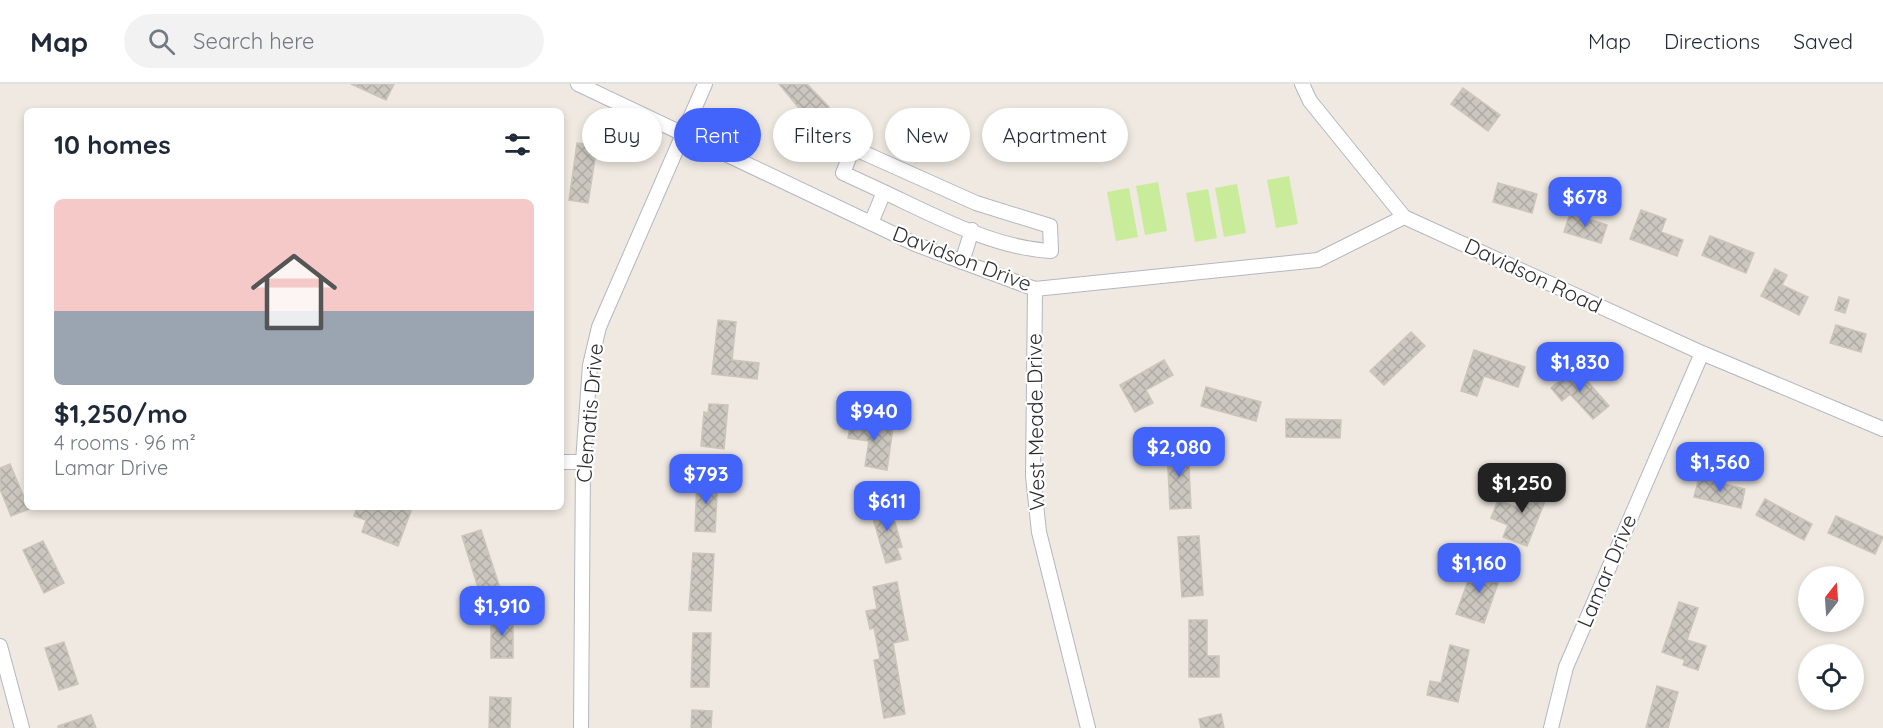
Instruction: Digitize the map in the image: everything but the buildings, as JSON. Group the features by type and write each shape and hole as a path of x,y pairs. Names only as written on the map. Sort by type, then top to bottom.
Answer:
{"street":[{"name":"Davidson Drive","path":"578,84 674,130"},
{"name":"Clematis Drive","path":"694,108 705,84"},
{"name":"Davidson Road","path":"1302,84 1310,101 1404,217 1702,352 1883,429"},
{"path":"853,148 976,203 1050,226 1051,251 1034,250 972,230 884,192 843,173 853,148"},
{"name":"Clematis Drive","path":"581,728 583,462 590,366 599,327 674,155"},
{"name":"Davidson Drive","path":"742,162 871,223 963,262 1035,289 1318,261 1404,217"},
{"path":"871,223 884,192"},
{"path":"963,262 972,230"},
{"name":"West Meade Drive","path":"1035,289 1033,476 1039,532 1088,728"},
{"name":"Lamar Drive","path":"1551,728 1566,667 1702,352"},
{"path":"564,462 583,462"},
{"path":"0,646 22,728"}],"green space":[{"path":"1289,176 1298,224 1276,228 1267,180"},
{"path":"1158,182 1167,231 1145,235 1136,186"},
{"path":"1237,184 1246,233 1224,237 1215,188"},
{"path":"1129,188 1138,237 1116,241 1107,192"},
{"path":"1208,189 1217,238 1195,242 1186,193"}]}
